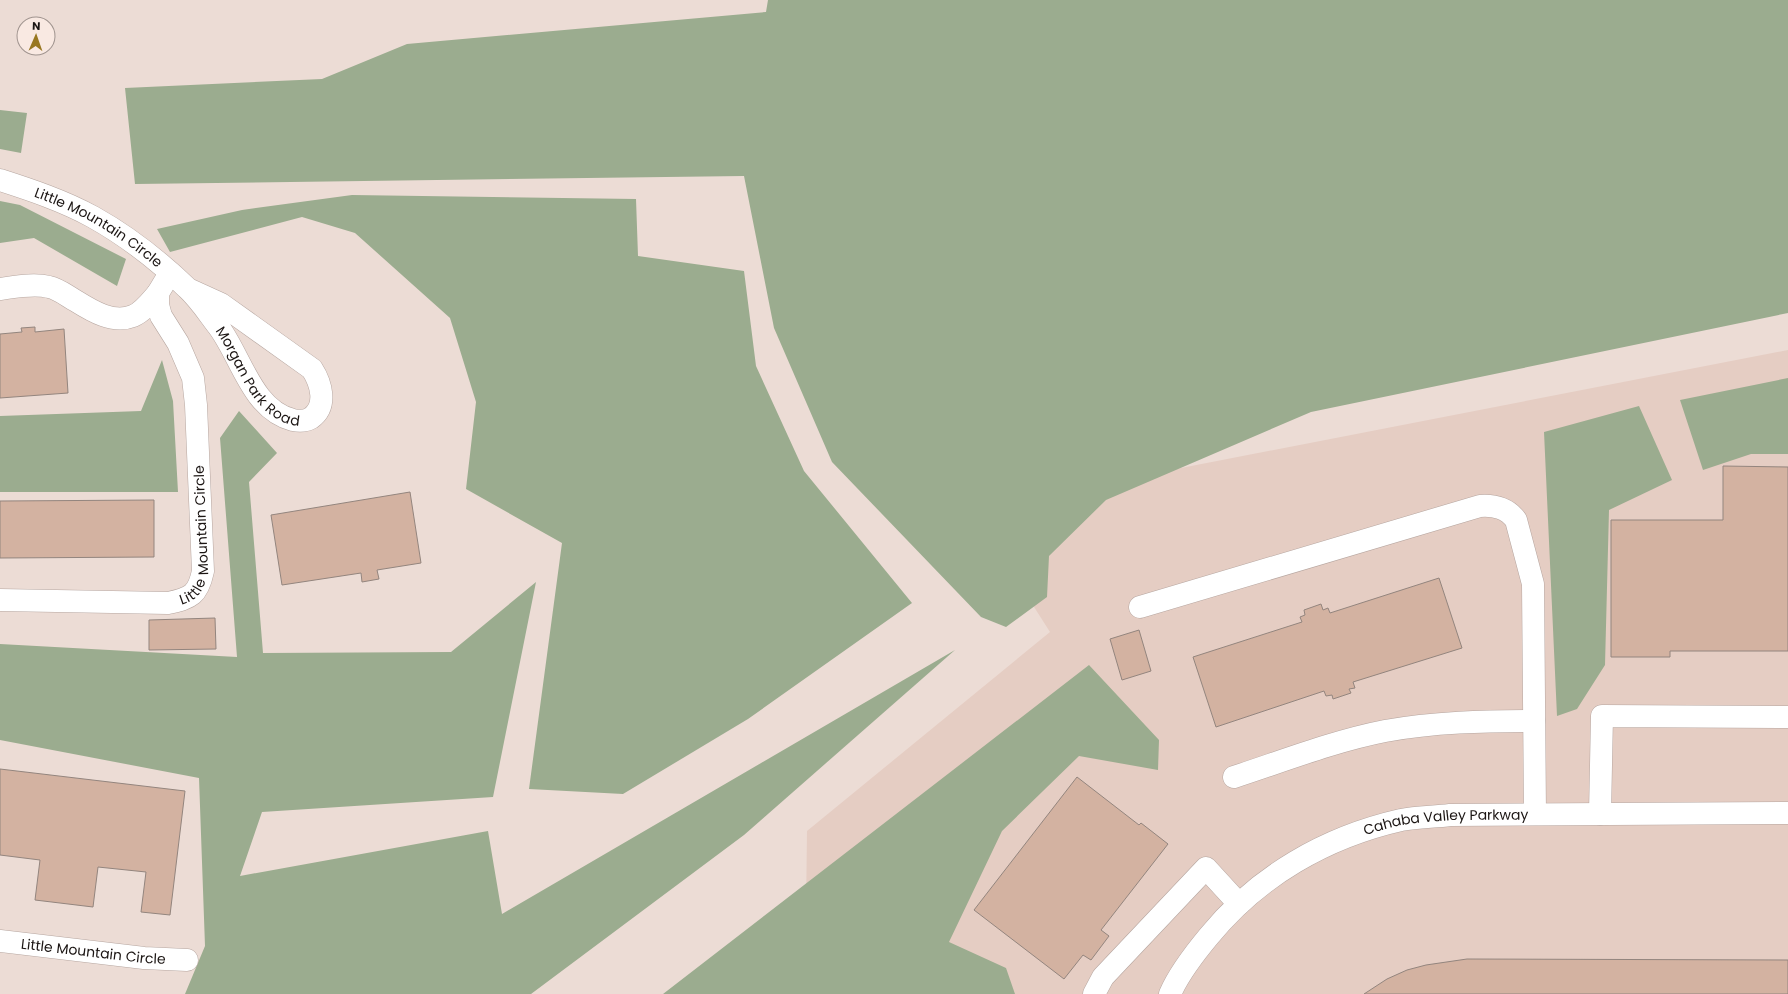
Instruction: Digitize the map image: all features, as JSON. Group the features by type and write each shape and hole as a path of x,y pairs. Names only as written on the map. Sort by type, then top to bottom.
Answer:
{"street":[{"name":"Little Mountain Circle","path":"0,180 58,201 92,216 129,239 170,273 158,293 144,308 133,316 120,318 100,314 58,290 47,286 0,289"},
{"name":"Morgan Park Road","path":"170,273 188,289 219,327 264,403 285,418 299,421 310,418 319,408 322,390 319,379 312,369 221,304 188,289"},
{"name":"Little Mountain Circle","path":"0,600 168,603 191,596 200,586 203,572 196,405 193,378 178,343 161,316 158,305 158,293"},
{"path":"1140,607 1480,506 1491,505 1511,513 1516,520 1533,584 1535,814"},
{"path":"1600,814 1602,716 1788,717"},
{"path":"1234,777 1360,737 1386,731 1461,723 1534,721"},
{"name":"Cahaba Valley Parkway","path":"1170,994 1191,957 1215,928 1265,881 1293,862 1320,848 1359,832 1402,820 1442,816 1788,813"},
{"path":"1094,994 1103,977 1206,868 1239,904"},
{"name":"Little Mountain Circle","path":"0,941 144,958 187,960"}],"shaded area":[{"path":"1788,350 1788,994 805,994 807,831 1050,632 997,549 1099,484"}],"green space":[{"path":"768,0 1788,0 1788,313 1311,412 1106,500 1049,556 1047,597 1006,627 981,617 832,462 774,328 744,176 135,184 125,88 322,79 407,44 766,12"},
{"path":"0,110 27,113 21,153 0,149"},
{"path":"352,195 636,199 638,256 744,271 756,366 804,471 912,603 748,719 623,794 529,789 562,543 466,489 476,402 450,318 355,233 302,217 170,252 157,229 242,210"},
{"path":"0,201 20,205 126,259 117,286 34,238 0,243"},
{"path":"162,360 173,401 178,492 0,492 0,416 141,411"},
{"path":"1788,378 1788,454 1751,454 1703,470 1680,400"},
{"path":"1639,406 1672,480 1609,510 1605,665 1577,709 1557,716 1544,432"},
{"path":"239,411 277,453 249,482 263,653 451,652 536,582 493,797 262,812 240,876 488,831 502,914 955,650 744,835 531,994 185,994 205,946 199,778 0,740 0,644 237,657 220,438"},
{"path":"1089,665 1159,740 1158,770 1079,756 1002,831 949,942 1006,968 1015,994 663,994"}],"building":[{"path":"35,327 35,332 64,329 68,393 0,398 0,334 22,332 21,328"},
{"path":"1723,466 1788,467 1788,651 1670,651 1670,657 1611,657 1611,520 1723,520"},
{"path":"410,492 421,563 377,570 379,579 362,582 361,573 282,585 271,515"},
{"path":"154,500 154,557 0,558 0,501"},
{"path":"1439,578 1462,648 1353,682 1355,688 1349,689 1351,693 1333,699 1332,695 1326,696 1324,691 1216,727 1193,657 1302,622 1300,617 1305,615 1304,610 1321,604 1323,610 1328,608 1330,613"},
{"path":"215,618 216,649 149,650 149,620"},
{"path":"1139,630 1151,671 1122,680 1110,639"},
{"path":"0,769 185,791 170,915 141,912 146,872 98,867 93,907 35,900 40,860 0,855"},
{"path":"1077,777 1139,825 1141,823 1168,844 1101,930 1109,936 1091,960 1083,955 1064,979 974,910"},
{"path":"1467,959 1788,960 1788,994 1364,994 1387,979 1407,970 1426,965"}]}
